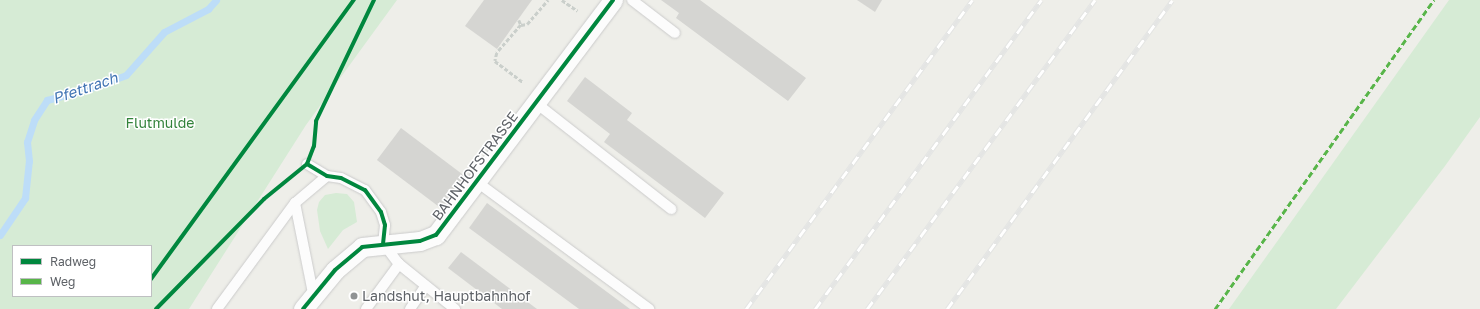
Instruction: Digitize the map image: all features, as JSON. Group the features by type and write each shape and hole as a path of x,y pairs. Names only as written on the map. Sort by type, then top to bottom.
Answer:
{"street":[{"name":"BAHNHOFSTRASSE","path":"303,309 314,293 348,257 362,247 383,243 420,241 436,235 613,0"}],"lane":[{"path":"632,0 675,33"},
{"path":"539,99 671,209"},
{"path":"307,164 327,176 353,182 374,200 385,225 383,243 399,264 425,287 456,309"},
{"path":"217,309 295,203 327,176"},
{"path":"477,182 649,309"},
{"path":"295,203 314,293"},
{"path":"366,309 399,264"},
{"path":"410,309 425,287"}],"path":[{"path":"539,99 495,61 498,53 521,25 528,24 548,0"},
{"path":"519,20 521,25"}],"green space":[{"name":"Flutmulde","path":"0,0 397,0 306,125 189,309 0,309"},
{"path":"1449,0 1480,0 1480,117 1445,166 1336,309 1229,309"},
{"path":"336,193 347,194 354,202 357,222 343,230 328,249 320,231 317,210 319,202 325,195"}],"building":[{"path":"484,0 532,0 497,49 465,26"},
{"path":"661,0 700,0 806,78 788,101 676,18 679,13"},
{"path":"857,0 882,0 875,12"},
{"path":"585,77 632,113 627,120 724,193 705,218 604,142 610,134 567,101"},
{"path":"401,128 466,177 442,209 377,160"},
{"path":"487,203 630,309 579,309 469,228"},
{"path":"461,252 537,309 502,309 448,268"}],"waterway":[{"name":"Pfettrach","path":"0,235 25,198 29,161 27,142 34,120 47,100 88,89 126,75 164,32 208,9 216,0"}],"railway":[{"path":"746,309 972,0"},
{"path":"815,309 1041,0"},
{"path":"867,309 1095,0"},
{"path":"947,309 1172,0"}],"marked path":[{"path":"1215,309 1434,0"}],"cycle path":[{"path":"152,278 354,0"},
{"path":"156,309 264,199 307,164 314,146 316,121 374,0"},
{"path":"303,309 335,270 362,247 420,241 436,235 613,0"},
{"path":"307,164 327,176 341,178 365,190 381,212 385,225 383,243"}],"place":[{"name":"Landshut, Hauptbahnhof","path":"354,296"}]}
